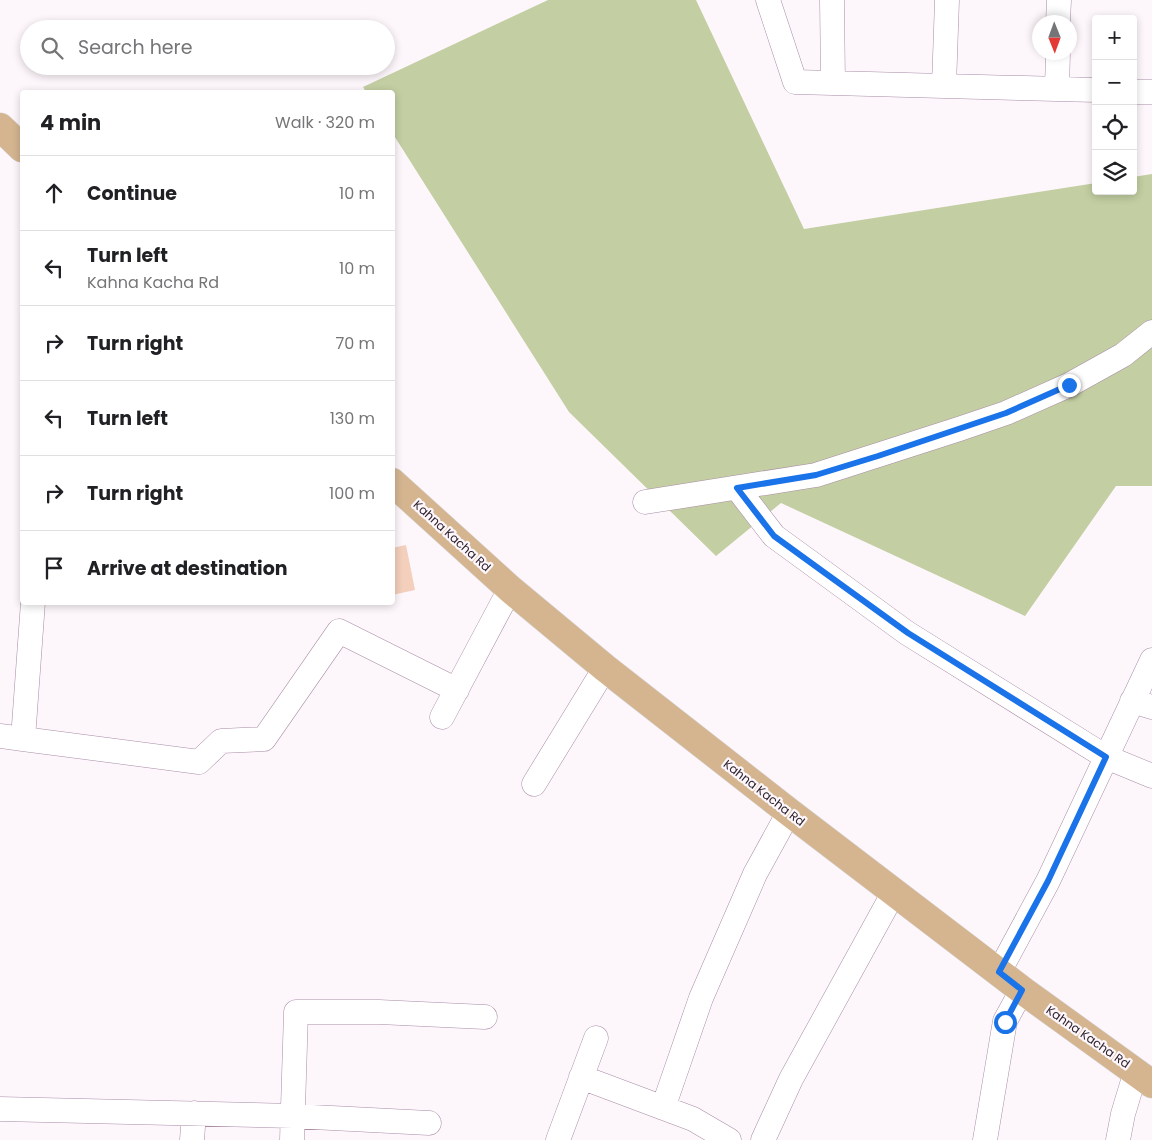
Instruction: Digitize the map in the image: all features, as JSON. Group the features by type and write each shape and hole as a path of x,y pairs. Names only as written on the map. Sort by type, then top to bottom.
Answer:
{"main road":[{"path":"0,128 20,146"},
{"name":"Kahna Kacha Rd","path":"395,485 510,589 606,668 789,812 1022,990 1144,1077"}],"street":[{"path":"768,0 795,82 1092,90"},
{"path":"832,0 833,83"},
{"path":"944,86 946,0"},
{"path":"1058,15 1059,0"},
{"path":"1057,89 1058,60"},
{"path":"1137,92 1152,92"},
{"path":"645,502 816,475 878,456 1006,413 1069,385 1123,355 1152,332"},
{"path":"737,488 774,536 908,633 1106,757 1152,776"},
{"path":"442,717 510,589"},
{"path":"23,739 33,605"},
{"path":"0,736 198,762 221,741 264,739 339,631 457,690"},
{"path":"999,972 1048,881 1106,757 1142,704 1152,660"},
{"path":"534,784 606,668"},
{"path":"663,1108 701,998 755,874 789,812"},
{"path":"763,1140 791,1079 894,892"},
{"path":"985,1140 1005,1022 1022,990"},
{"path":"292,1140 296,1012 379,1012 485,1017"},
{"path":"558,1140 596,1038"},
{"path":"581,1077 693,1119 729,1140"},
{"path":"1118,1140 1123,1114 1144,1077"},
{"path":"0,1109 293,1116 429,1123"},
{"path":"192,1140 194,1114"}],"green space":[{"path":"548,0 696,0 804,229 1092,184 1092,195 1137,195 1137,176 1152,174 1152,486 1116,486 1025,616 781,503 716,556 569,412 395,137 395,90 365,90 363,87 389,75 395,75 395,72"}],"building":[{"path":"406,545 415,590 395,594 395,547"}],"route":[{"path":"1005,1022 1022,990 999,972 1048,881 1106,757 908,633 774,536 737,488 816,475 878,456 1006,413 1069,385"}]}
